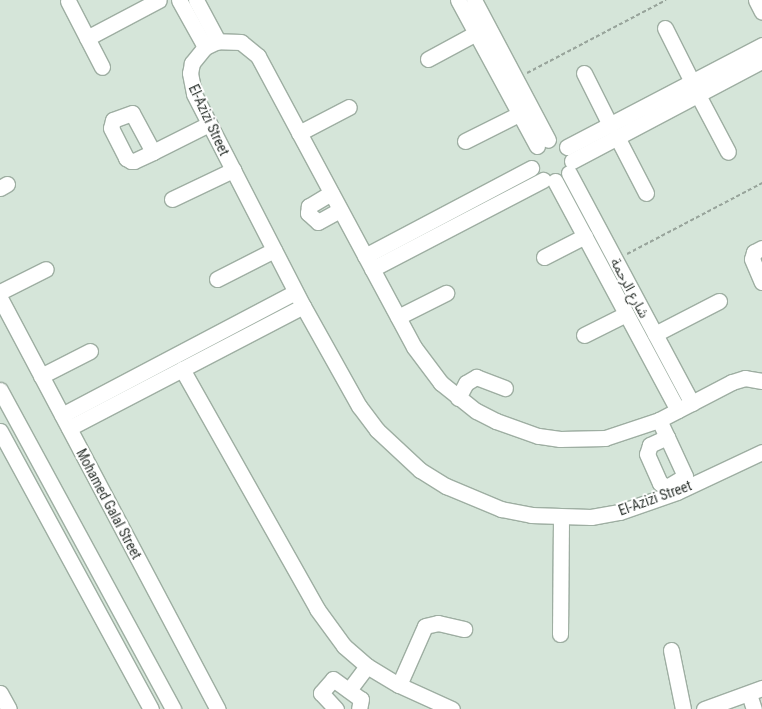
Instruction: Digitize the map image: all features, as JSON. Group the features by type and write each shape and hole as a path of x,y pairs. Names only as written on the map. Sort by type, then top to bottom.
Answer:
{"street":[{"path":"86,38 160,0"},
{"path":"179,0 212,44"},
{"path":"196,0 212,44"},
{"path":"458,0 520,114 542,143 569,160"},
{"path":"756,0 762,12"},
{"path":"68,1 102,67"},
{"path":"478,1 516,78 542,143"},
{"path":"665,28 728,152"},
{"path":"428,59 476,33"},
{"path":"212,44 241,42 258,56 398,317 427,366 458,398 502,424 560,439 605,438 659,420 732,382 745,378 762,381"},
{"name":"El-Azizi Street","path":"212,44 192,63 191,84 209,124 295,292 358,406 376,430 413,464 446,486 473,499 501,509 560,518 620,512 677,492 762,452"},
{"path":"372,269 549,181 569,160 614,131 695,88 762,45"},
{"path":"695,88 762,61"},
{"path":"584,73 646,193"},
{"path":"299,133 349,107"},
{"path":"465,141 520,114"},
{"path":"153,152 209,124"},
{"path":"365,256 531,168 530,156 542,143"},
{"name":"شارع الرحمة","path":"569,160 615,260 692,403"},
{"name":"شارع الرحمة","path":"531,168 549,181 585,236 678,410"},
{"path":"172,199 233,170"},
{"path":"331,193 309,206 308,213 318,222 340,210"},
{"path":"544,257 585,236"},
{"path":"762,248 754,252 752,259 762,282"},
{"path":"217,279 274,250"},
{"path":"0,292 46,269"},
{"path":"65,421 295,292"},
{"path":"398,317 446,293"},
{"name":"Mohamed Galal Street","path":"0,298 218,709"},
{"path":"655,334 719,301"},
{"path":"65,421 182,369 303,306"},
{"path":"584,335 626,314"},
{"path":"41,376 90,351"},
{"path":"182,369 316,609 344,646 367,666 436,707 452,709"},
{"path":"458,398 466,384 476,376 505,388"},
{"path":"0,390 174,709"},
{"path":"659,420 667,437"},
{"path":"24,434 3,437 151,709"},
{"path":"560,518 560,634"},
{"path":"399,685 426,626 438,623 464,630"},
{"path":"670,650 683,709"},
{"path":"350,690 367,666"},
{"path":"336,709 323,698 322,690 333,679 350,690 362,701 359,709"},
{"path":"704,709 756,691 754,709"},
{"path":"0,693 9,709"}],"path":[{"path":"516,78 666,0"},
{"path":"615,260 762,183"}]}
